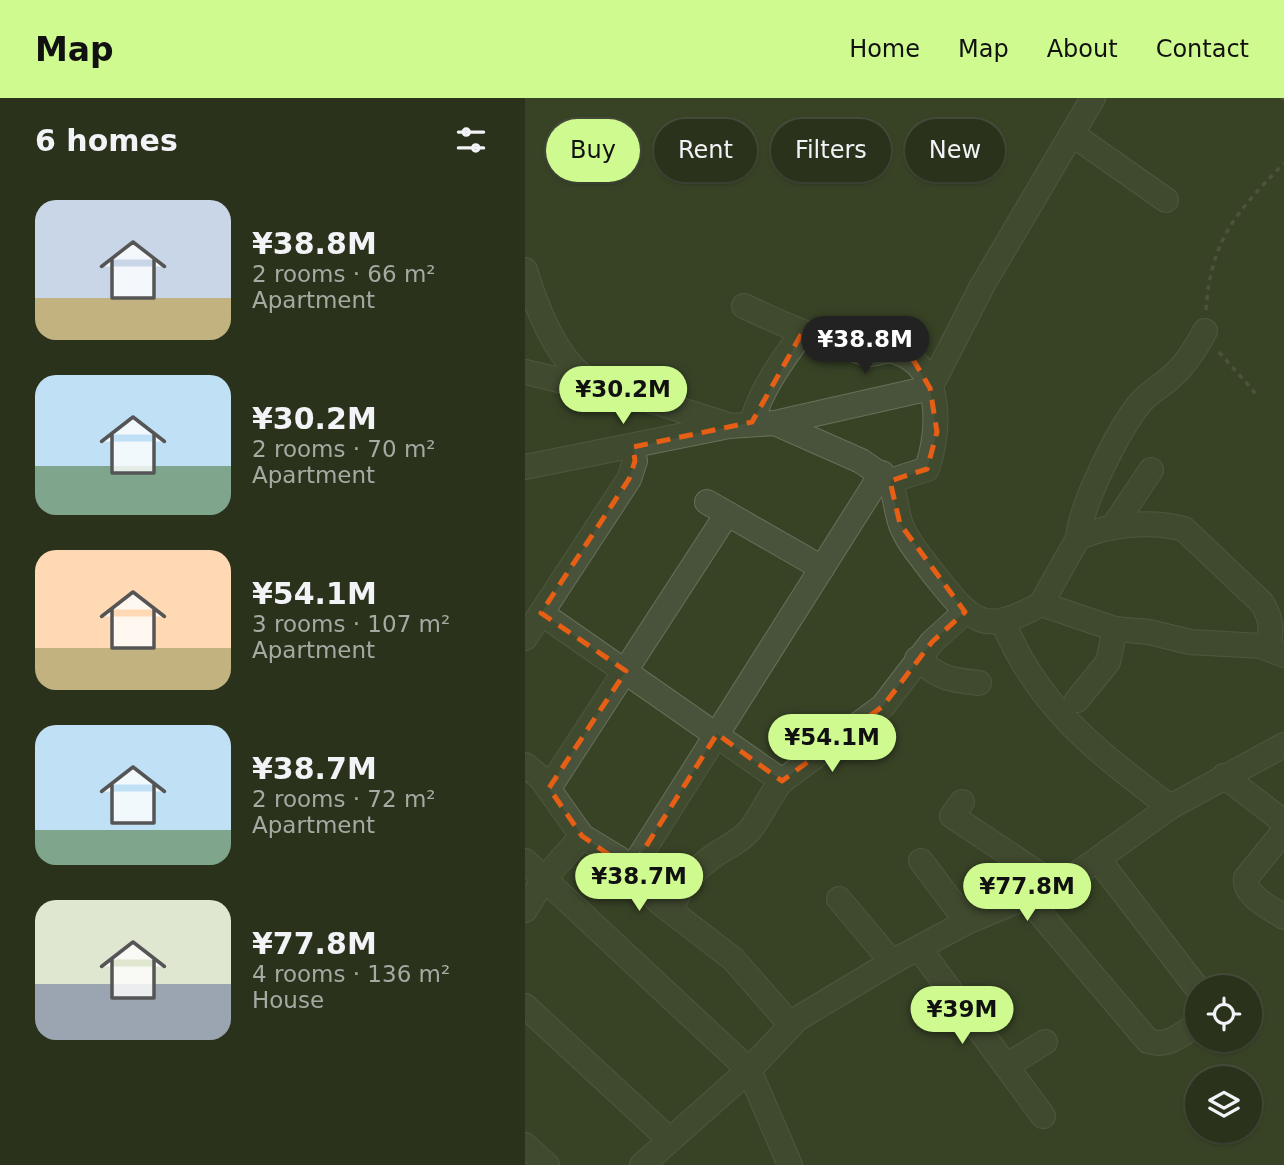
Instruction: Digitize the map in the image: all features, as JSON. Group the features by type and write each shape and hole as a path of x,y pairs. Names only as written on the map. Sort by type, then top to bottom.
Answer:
{"street":[{"path":"930,388 982,286 1093,98"},
{"path":"1072,134 1166,200"},
{"path":"525,270 538,314 577,373 590,381 752,424 886,477 927,469 937,432 937,414 925,374 914,361 899,352 884,349 870,354 802,333 744,306"},
{"path":"886,477 901,524 923,559 965,612 977,618 1003,622 1041,604 1078,538 1085,506 1126,424 1142,401 1173,376 1196,348 1205,331"},
{"path":"752,424 756,406 802,333"},
{"path":"525,372 563,381 577,373"},
{"path":"525,467 930,388"},
{"path":"525,638 629,479 635,461 633,447"},
{"path":"1113,527 1151,470"},
{"path":"631,870 822,568 886,477"},
{"path":"549,788 626,671 717,508 822,568"},
{"path":"1041,604 1115,629 1149,632 1190,642 1231,643 1276,652 1270,616 1262,603 1184,529 1171,525 1113,527 1078,538"},
{"path":"670,910 683,883 698,867 737,843 750,830 768,796 782,781 883,706 917,659 965,612"},
{"path":"541,613 782,781"},
{"path":"1003,622 1018,654 1064,719 1087,744 1170,807"},
{"path":"1077,700 1108,662 1115,629"},
{"path":"917,659 937,676 948,680 979,683"},
{"path":"642,1165 749,1070 791,1025 892,962 967,922 1057,886 1170,807 1284,745"},
{"path":"525,765 549,788 582,836 619,859 670,910 733,959 791,1025"},
{"path":"1224,776 1284,822"},
{"path":"962,802 952,816 1057,886"},
{"path":"1284,831 1246,878 1245,884 1249,892 1284,917"},
{"path":"525,910 544,879 582,836"},
{"path":"1098,859 1187,975"},
{"path":"525,861 749,1070 790,1165"},
{"path":"921,861 967,922"},
{"path":"1027,898 1148,1041 1157,1044 1169,1043 1185,1032"},
{"path":"839,899 892,962"},
{"path":"919,948 1043,1116"},
{"path":"525,1006 670,1140"},
{"path":"1006,1066 1045,1042"},
{"path":"525,1145 547,1165"}],"path":[{"path":"1257,395 1210,341 1205,331 1215,261 1227,229 1246,200 1284,163"}],"highlighted area":[{"path":"802,333 870,354 899,352 914,361 930,388 937,432 927,469 890,481 900,524 965,612 932,642 883,706 782,781 717,734 631,870 582,836 549,788 626,671 541,613 629,479 635,461 633,447 752,422"}]}
